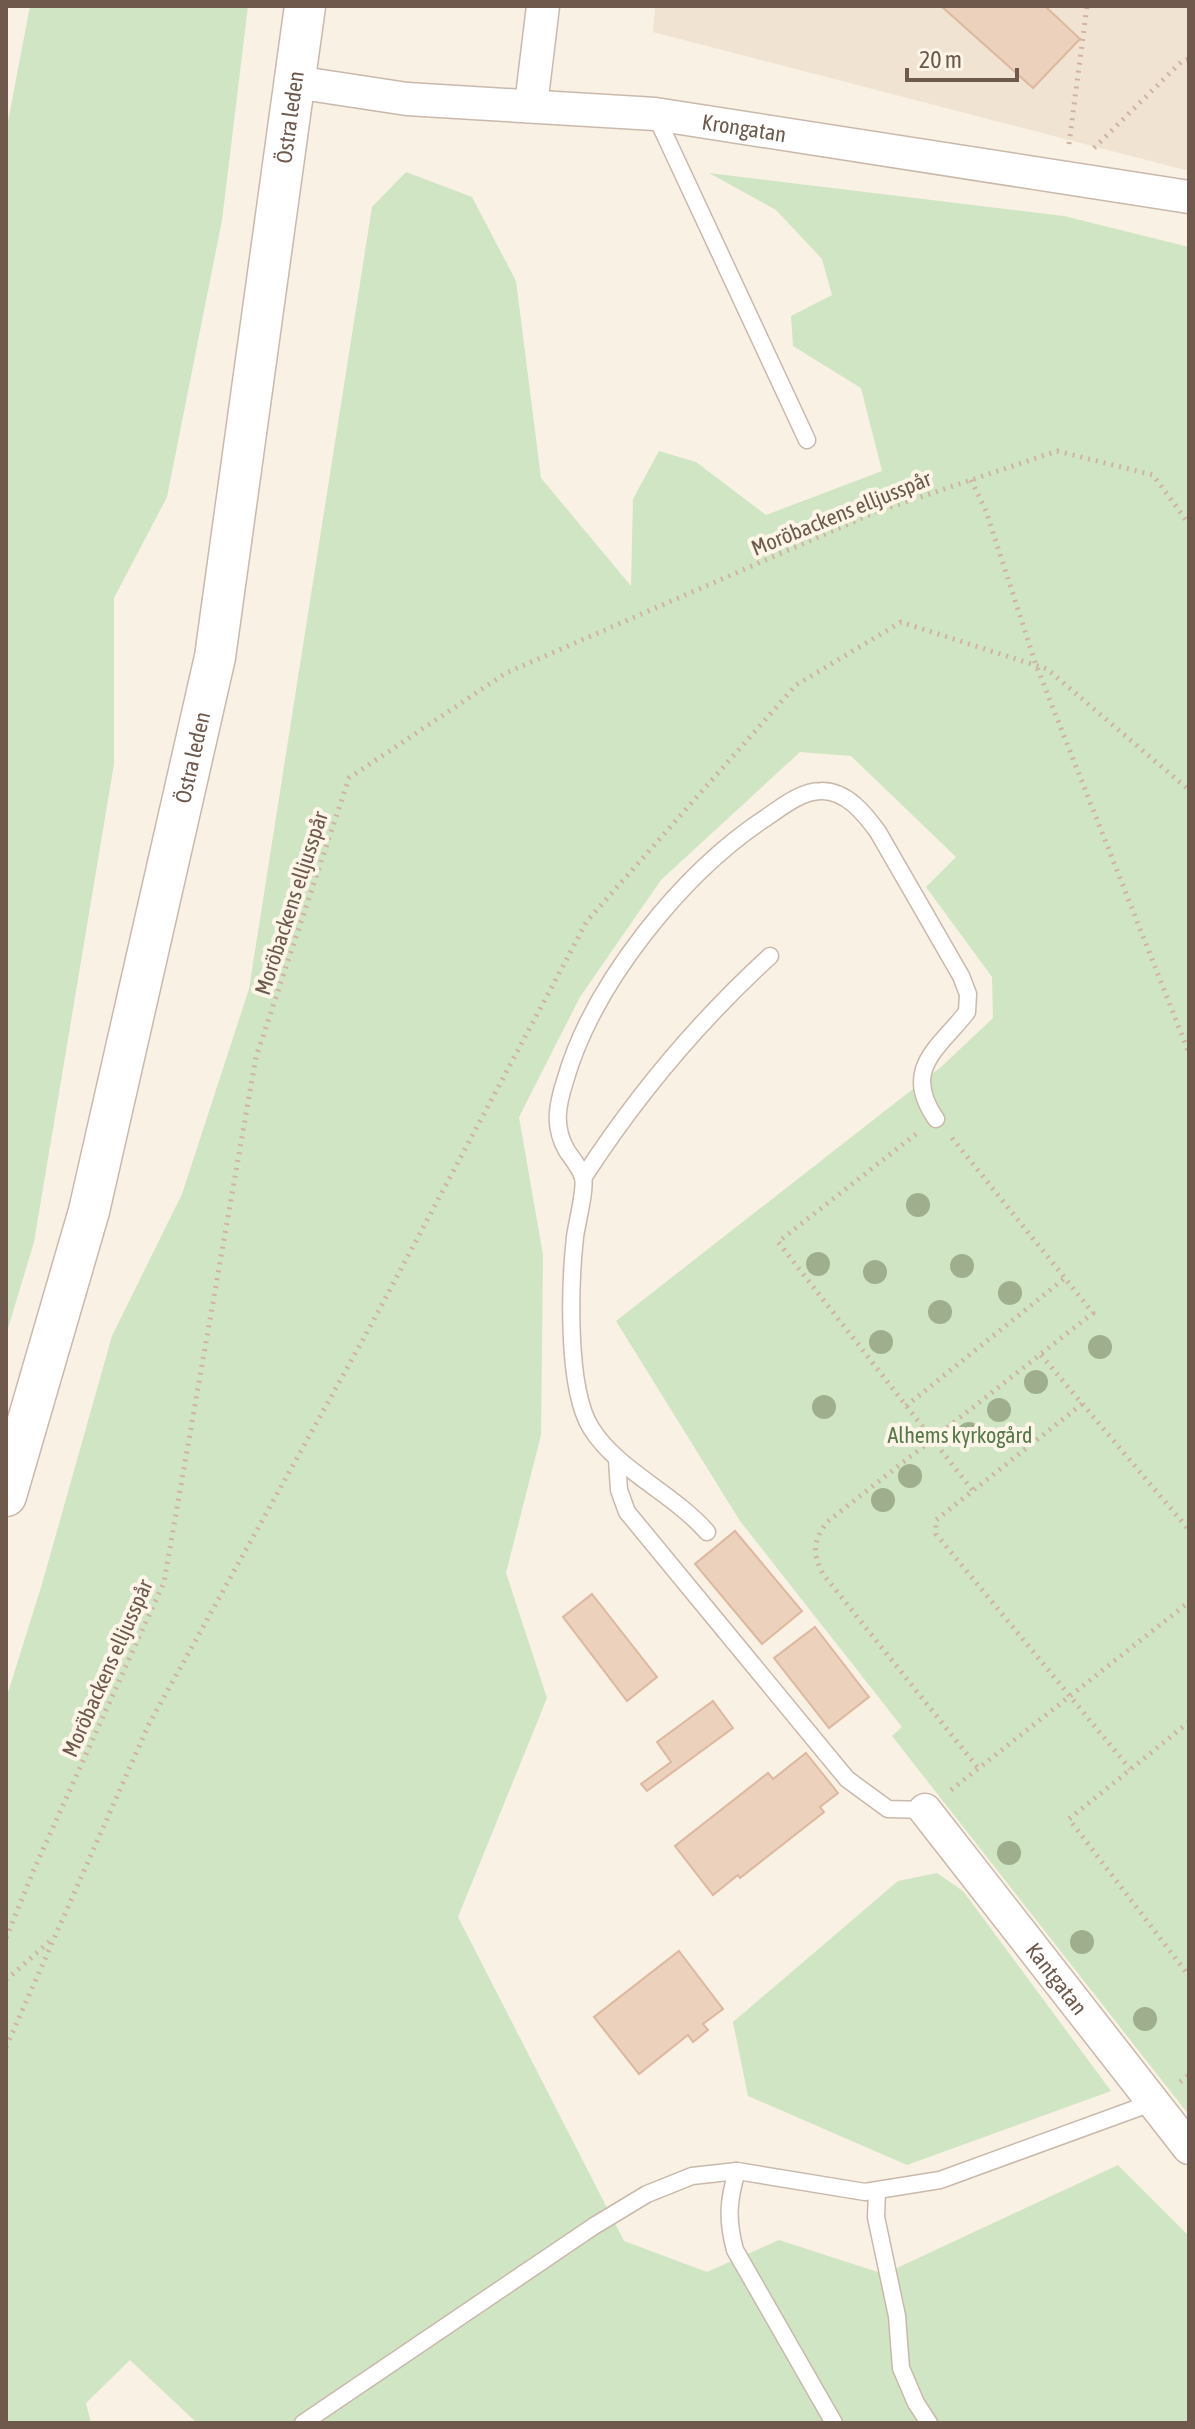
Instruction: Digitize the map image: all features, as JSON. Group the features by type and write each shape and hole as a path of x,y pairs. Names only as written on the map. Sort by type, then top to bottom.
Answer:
{"street":[{"name":"Östra leden","path":"6,1496 89,1211 215,657 305,6"},
{"path":"531,105 543,6"},
{"name":"Krongatan","path":"295,82 407,99 655,114 1189,197"},
{"name":"Kantgatan","path":"925,1810 1189,2148"}],"lane":[{"path":"655,114 807,440"},
{"path":"583,1178 562,1143 555,1118 565,1079 583,1033 610,985 659,915 693,877 748,829 802,796 823,790 845,798 862,811 878,832 965,985 967,1012 936,1043 925,1067 922,1087 927,1105 936,1119"},
{"path":"707,1532 691,1513 617,1459 590,1427 580,1398 573,1355 575,1240 583,1178 624,1118 722,1001 770,956"},
{"path":"617,1459 619,1490 627,1512 847,1779 888,1809 925,1810"},
{"path":"303,2423 506,2284 647,2194 692,2176 737,2171 865,2192 877,2191 940,2180 1154,2102"},
{"path":"737,2171 728,2198 730,2231 735,2250 834,2423"},
{"path":"877,2191 876,2217 897,2316 901,2368 916,2403 929,2423"}],"path":[{"path":"1065,177 1087,6"},
{"path":"1065,177 1182,61 1189,59"},
{"name":"Moröbackens elljusspår","path":"6,1938 164,1582 256,1057 349,778 506,673 876,512 1057,451 1153,475 1189,524"},
{"path":"971,480 986,511 1041,679 1189,1053"},
{"path":"973,1491 933,1439 778,1242 936,1119 1093,1313 1041,1355 933,1439 827,1522 816,1537 814,1557 823,1574 978,1768"},
{"path":"906,1406 1065,1278"},
{"path":"1041,1355 1189,1530"},
{"path":"1082,1404 936,1520 936,1534 1130,1769"},
{"path":"925,1810 1189,1602"},
{"path":"1189,1722 1069,1819 1189,1976"},
{"path":"6,1980 54,1938 6,2047"}],"shaded area":[{"path":"655,6 1189,6 1189,171 653,32"}],"green space":[{"path":"30,6 248,6 222,220 167,497 114,598 114,764 34,1242 6,1335 6,132"},
{"name":"Alhems kyrkogård","path":"406,172 472,197 516,281 541,478 631,586 633,499 659,451 696,462 766,515 882,471 861,388 793,346 791,316 832,295 822,259 776,210 709,173 1064,216 1189,247 1189,2115 892,1736 902,1727 740,1521 616,1321 941,1067 993,1018 992,977 926,887 956,857 851,756 800,752 661,880 580,997 519,1117 543,1255 541,1435 506,1573 547,1698 458,1917 624,2241 707,2272 779,2240 884,2274 1118,2165 1189,2236 1189,2423 197,2423 130,2360 86,2403 91,2423 6,2423 6,1699 112,1336 182,1194 249,989 372,207"},
{"path":"937,1873 963,1891 1111,2091 907,2165 748,2096 733,2022 898,1881"}],"building":[{"path":"941,6 1045,6 1080,39 1033,88"},
{"path":"735,1531 802,1611 762,1644 695,1564"},
{"path":"592,1594 657,1677 627,1701 563,1617"},
{"path":"815,1627 869,1697 829,1728 774,1658"},
{"path":"713,1701 733,1728 647,1791 641,1784 671,1762 657,1742"},
{"path":"806,1753 838,1793 820,1807 824,1812 740,1878 738,1875 713,1895 675,1846 768,1773 773,1779"},
{"path":"679,1951 723,2009 703,2024 708,2030 693,2042 688,2035 639,2074 594,2017"}]}
